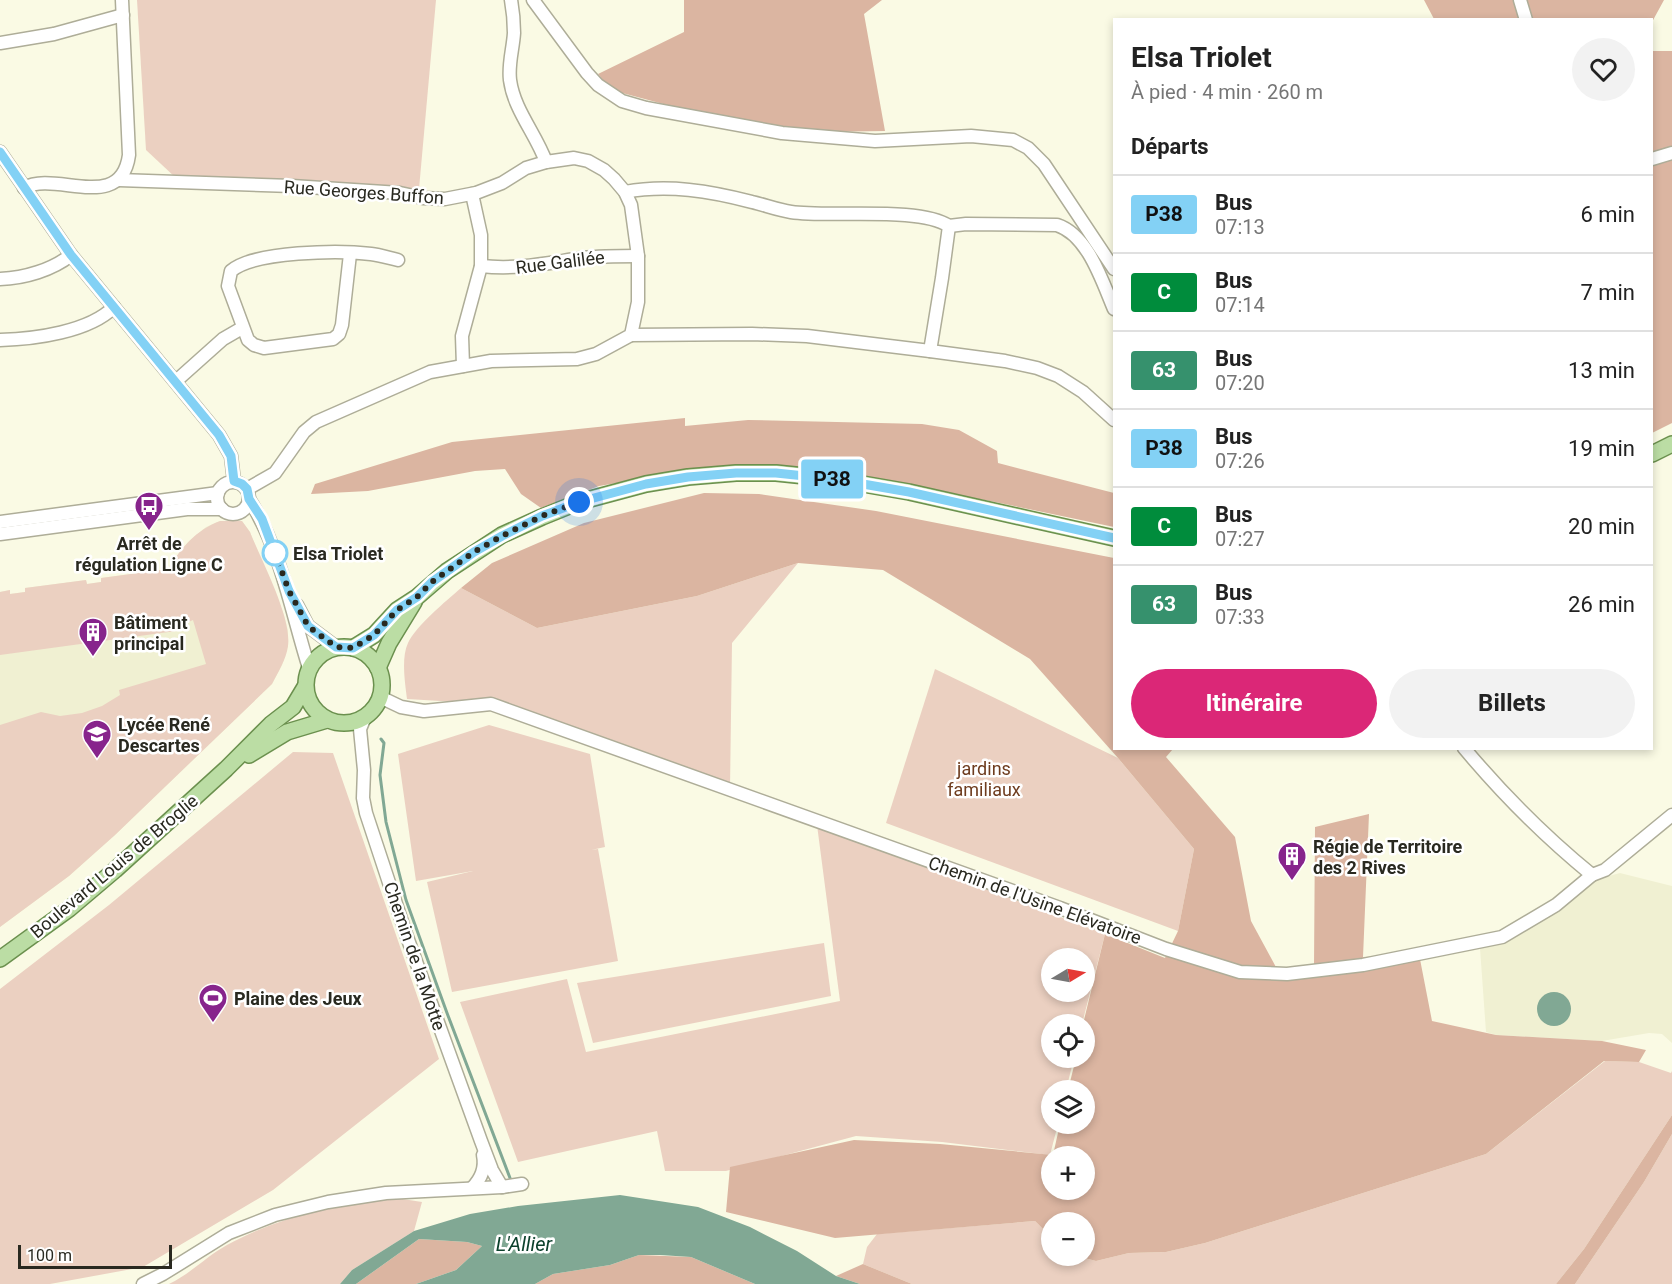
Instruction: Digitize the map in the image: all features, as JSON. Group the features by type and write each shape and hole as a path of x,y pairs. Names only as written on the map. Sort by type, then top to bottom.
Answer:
{"main road":[{"path":"1653,454 1672,444"},
{"path":"353,648 374,635 397,610 417,597 432,582 474,552 502,536 561,509 605,494 646,484 714,475 786,474 871,484 1113,538"},
{"path":"378,668 389,643 417,597"},
{"path":"336,647 353,648 370,657 378,668 382,682 380,698 374,709 365,717 347,724 327,720 312,706 305,687 309,668 318,657 336,647"},
{"name":"Boulevard Louis de Broglie","path":"0,960 69,909 115,870 292,707 305,687"},
{"name":"Boulevard Louis de Broglie","path":"226,769 287,732 327,720"}],"street":[{"path":"119,180 128,166 129,155 122,0"},
{"path":"511,0 514,32 510,61 512,85 516,102 536,137 546,162"},
{"path":"532,0 587,73 608,93 622,101 646,108 782,133 875,141 971,136 1013,140 1028,148 1044,164 1113,268"},
{"path":"1520,0 1525,18"},
{"path":"0,43 66,31 123,15"},
{"path":"0,152 71,255 226,445 233,464 234,481"},
{"path":"1653,159 1672,153"},
{"name":"Rue Georges Buffon","path":"24,188 36,184 92,187 109,185 119,180 292,186 400,193 423,198 445,199 472,195 502,183 526,168 574,158 588,161 604,170 626,192"},
{"path":"632,335 638,302 638,256 635,228 626,192 645,188 685,188 791,212 911,216 939,219 948,226 966,224 1057,225 1067,228 1077,236 1098,269 1113,306"},
{"path":"464,366 462,336 481,266 481,235 472,195"},
{"path":"930,351 941,288 948,226"},
{"path":"350,254 339,334 333,339 264,348 248,340 228,286 231,271 237,265 324,252 371,254 398,260"},
{"path":"0,279 39,272 71,255"},
{"name":"Rue Galilée","path":"481,266 520,268 583,258 638,256"},
{"path":"0,340 65,331 99,319 114,307"},
{"path":"176,381 223,339 242,328"},
{"path":"0,534 186,509 222,509 233,514 241,512 245,509 248,494 275,472 304,432 316,422 430,372 515,360 576,359 596,354 632,335 807,336 1005,361 1037,368 1058,376 1083,392 1113,419"},
{"path":"222,509 217,501 218,493 224,484 234,481 242,484 262,519 289,591 309,668"},
{"path":"0,522 218,493"},
{"path":"241,512 257,522 266,532"},
{"path":"289,591 308,626 336,647"},
{"name":"Chemin de l'Usine Elévatoire","path":"380,698 401,707 424,711 491,704 1049,904 1166,949 1240,972 1287,974 1363,965 1502,938 1556,905 1592,875 1605,870 1672,815"},
{"name":"Chemin de la Motte","path":"365,717 360,729 364,770 363,798 366,813 481,1140 492,1170 502,1188"},
{"path":"1466,750 1502,794 1551,841 1592,875"},
{"path":"472,1188 481,1179 485,1161 481,1140"},
{"path":"143,1284 229,1233 275,1215 328,1202 386,1193 502,1188 522,1184"}],"shaded area":[{"path":"684,0 882,0 864,14 885,131 819,132 701,114 611,90 598,74 684,32"},
{"path":"1424,0 1664,0 1653,20 1653,18 1433,18"},
{"path":"1653,51 1672,51 1672,423 1653,432"},
{"path":"685,418 685,426 748,420 922,424 959,430 997,451 998,463 1113,493 1113,527 819,469 749,465 718,466 599,486 541,508 521,494 505,469 475,471 368,491 311,494 315,484 452,442"},
{"path":"704,493 759,494 876,511 1113,558 1113,750 1172,750 1166,757 1235,837 1251,921 1277,969 1314,966 1315,827 1369,814 1363,957 1419,954 1432,1021 1496,1035 1602,1041 1646,1050 1639,1062 1604,1061 1486,1154 1205,1243 1166,1252 1129,1253 1095,1261 1095,1212 1041,1212 1041,1227 1035,1221 835,1238 726,1212 730,1167 854,1140 940,1144 1041,1154 1041,1200 1095,1200 1095,1146 1055,1146 1058,1134 1095,1134 1095,1080 1070,1080 1074,1068 1095,1068 1095,1014 1085,1014 1088,1002 1095,1002 1095,975 1105,934 1165,958 1178,931 1194,849 1118,758 1030,659 883,570 798,563 697,596 537,628 461,588 492,563 584,523"},
{"name":"Lycée René Descartes","path":"220,521 242,521 250,532 284,615 288,631 288,646 282,665 272,684 115,835 69,876 0,927 0,592 10,590 10,594 25,592 25,588 86,580 87,584 101,582 101,578 168,569 188,542 206,527"},
{"path":"1620,873 1672,886 1672,1043 1662,1034 1649,1033 1602,1041 1496,1035 1486,1032 1480,948 1505,942 1591,881"},
{"path":"1672,1115 1672,1134 1644,1182 1575,1284 1556,1284 1584,1249"},
{"path":"419,1239 467,1242 482,1246 456,1270 416,1284 356,1284"},
{"path":"639,1255 691,1257 755,1284 535,1284 553,1274 610,1265"},
{"path":"863,1264 912,1284 860,1284 836,1276"}],"green space":[{"path":"137,0 436,0 419,189 176,178 146,150"},
{"name":"Lycée René Descartes","path":"220,521 242,521 250,532 281,605 288,634 288,646 284,661 272,684 115,835 69,876 0,927 0,725 41,712 60,716 82,713 102,706 120,695 119,690 206,664 193,620 180,626 176,631 0,655 0,592 10,590 10,594 25,592 25,588 86,580 87,584 101,582 101,578 168,569 190,540 204,529"},
{"path":"798,563 732,643 730,789 491,704 407,699 404,663 408,643 424,622 461,588 537,628 697,596"},
{"name":"jardins familiaux","path":"935,669 1118,758 1194,849 1178,931 886,823"},
{"path":"489,725 590,754 605,847 591,850 598,849 618,961 452,992 427,882 473,871 416,881 398,754"},
{"name":"Plaine des Jeux","path":"293,752 333,753 439,1059 273,1190 143,1267 50,1284 0,1284 0,989 109,905"},
{"path":"817,825 1105,934 1095,973 1095,948 1041,948 1041,1002 1088,1002 1085,1014 1041,1014 1041,1068 1072,1068 1068,1080 1041,1080 1041,1134 1055,1134 1052,1146 1041,1146 1041,1154 942,1142 856,1136 726,1171 665,1171 657,1131 518,1162 460,1002 567,979 586,1052 840,1001"},
{"path":"824,943 831,996 593,1043 577,983"},
{"path":"1605,1061 1639,1062 1671,1073 1672,1071 1672,1115 1584,1249 1556,1284 912,1284 863,1264 867,1247 877,1234 1035,1221 1041,1227 1041,1266 1095,1266 1095,1261 1129,1253 1166,1252 1205,1243 1486,1154"},
{"path":"1672,1134 1672,1284 1575,1284 1644,1182"},
{"path":"396,1198 422,1202 414,1231 352,1270 340,1284 169,1284 227,1245 267,1226 331,1208"}],"water":[{"path":"1554,992 1566,997 1571,1009 1566,1021 1554,1026 1542,1021 1537,1009 1542,997"},
{"name":"L'Allier","path":"620,1195 698,1207 750,1227 797,1251 836,1276 860,1284 755,1284 691,1257 639,1255 610,1265 553,1274 535,1284 416,1284 456,1270 482,1246 467,1242 419,1239 356,1284 340,1284 352,1270 414,1231 470,1214 518,1206"}],"waterway":[{"path":"381,739 384,743 380,775 386,822 406,900 510,1178"}],"bus line":[{"name":"P38","path":"0,152 71,255 165,367 226,445 231,456 234,481 247,489 249,499 262,519 289,591 308,626 336,647 353,648 374,635 397,610 417,597 447,571 474,552 542,516 605,494 688,477 736,473 776,473 871,484 1113,538"}],"place":[{"name":"Arrêt de régulation Ligne C","path":"149,532"},
{"name":"Elsa Triolet","path":"275,553"},
{"name":"Bâtiment principal","path":"93,658"},
{"name":"Lycée René Descartes","path":"97,760"},
{"name":"Régie de Territoire des 2 Rives","path":"1292,882"},
{"name":"Plaine des Jeux","path":"213,1024"}],"route":[{"path":"275,553 289,591 308,626 336,647 353,648 374,635 397,610 474,552 542,516 579,502"}]}
